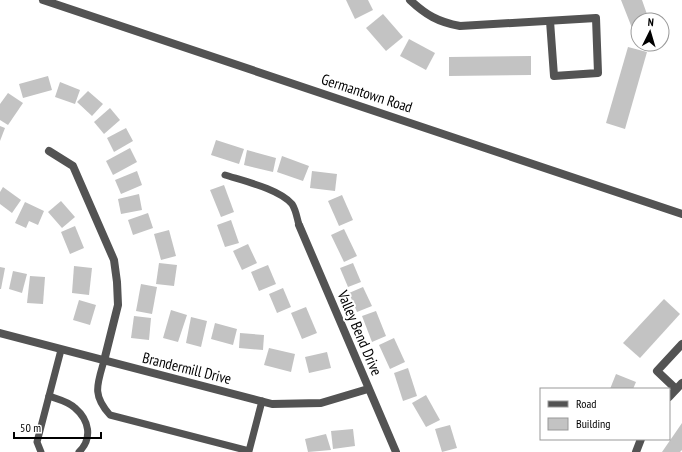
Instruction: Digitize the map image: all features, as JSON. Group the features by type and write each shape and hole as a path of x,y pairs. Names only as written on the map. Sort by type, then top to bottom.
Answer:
{"street":[{"name":"Germantown Road","path":"43,0 682,214"},
{"path":"410,0 424,14 446,24 460,26 596,18 598,73 554,76 550,21"},
{"path":"49,151 73,166 114,260 118,305 104,361"},
{"name":"Valley Bend Drive","path":"299,225 368,390 396,452"},
{"name":"Brandermill Drive","path":"0,333 272,404 320,403 368,390"},
{"path":"670,396 679,386 657,371 682,344"},
{"path":"636,452 641,440"}],"lane":[{"path":"225,174 278,194 291,203 296,213 299,225"},
{"path":"41,452 37,442 61,350"},
{"path":"104,361 97,390 101,406 110,415 249,451 262,401"},
{"path":"48,396 62,400 74,407 86,420 88,434 86,446 80,452"}],"building":[{"path":"346,0 368,0 373,10 355,19"},
{"path":"621,0 642,0 646,12 630,12 630,23"},
{"path":"383,14 403,37 386,51 366,28"},
{"path":"409,39 435,53 426,70 400,56"},
{"path":"628,47 630,48 630,52 647,52 625,129 606,123"},
{"path":"531,56 531,75 449,76 449,57"},
{"path":"48,76 52,90 23,98 19,84"},
{"path":"60,82 80,90 75,104 55,97"},
{"path":"88,91 103,104 92,116 77,102"},
{"path":"8,93 23,103 8,125 0,120 0,104"},
{"path":"110,108 120,120 104,134 94,122"},
{"path":"0,126 5,128 0,141"},
{"path":"126,128 133,141 114,152 107,138"},
{"path":"216,140 244,149 239,164 211,155"},
{"path":"130,148 137,162 113,175 106,161"},
{"path":"247,150 276,158 273,172 244,165"},
{"path":"282,156 309,166 303,181 277,172"},
{"path":"137,171 142,185 121,194 115,180"},
{"path":"312,171 337,174 335,191 310,188"},
{"path":"224,185 234,212 221,217 210,190"},
{"path":"3,187 21,200 12,213 0,204 0,192"},
{"path":"139,194 142,210 121,214 118,199"},
{"path":"342,195 353,220 339,226 328,201"},
{"path":"61,201 75,217 62,228 48,212"},
{"path":"25,202 44,211 38,225 29,221 26,228 15,223"},
{"path":"148,213 153,228 133,235 128,220"},
{"path":"231,220 239,243 225,247 217,225"},
{"path":"75,226 84,248 70,254 61,232"},
{"path":"344,229 357,256 344,262 331,235"},
{"path":"169,230 176,256 161,260 154,234"},
{"path":"248,244 257,263 242,270 233,251"},
{"path":"159,263 177,265 174,286 156,284"},
{"path":"353,263 361,282 348,287 340,268"},
{"path":"268,265 276,284 259,291 251,272"},
{"path":"74,266 92,268 89,295 72,293"},
{"path":"0,267 5,268 1,289 0,289"},
{"path":"13,271 27,274 22,293 9,289"},
{"path":"30,276 45,277 43,304 27,303"},
{"path":"141,284 157,287 152,314 136,311"},
{"path":"363,287 372,306 357,312 349,293"},
{"path":"283,288 291,307 277,313 269,294"},
{"path":"664,299 680,314 640,358 623,343"},
{"path":"79,300 96,305 90,325 73,320"},
{"path":"306,307 317,333 302,339 291,313"},
{"path":"171,310 187,315 178,342 163,338"},
{"path":"376,311 386,336 372,342 362,316"},
{"path":"134,316 151,318 149,340 131,338"},
{"path":"191,317 207,321 201,347 186,343"},
{"path":"215,323 237,329 233,345 211,339"},
{"path":"240,333 264,335 263,350 239,348"},
{"path":"394,338 405,362 390,369 379,345"},
{"path":"269,348 295,354 291,372 264,365"},
{"path":"327,352 331,368 309,373 305,357"},
{"path":"408,368 417,396 403,401 394,373"},
{"path":"616,374 636,382 633,388 610,388"},
{"path":"426,395 440,420 426,427 412,403"},
{"path":"682,423 682,450 680,452 662,452"},
{"path":"450,425 457,448 442,452 435,429"},
{"path":"353,429 355,446 333,449 331,431"},
{"path":"326,434 331,450 308,452 305,439"}]}
